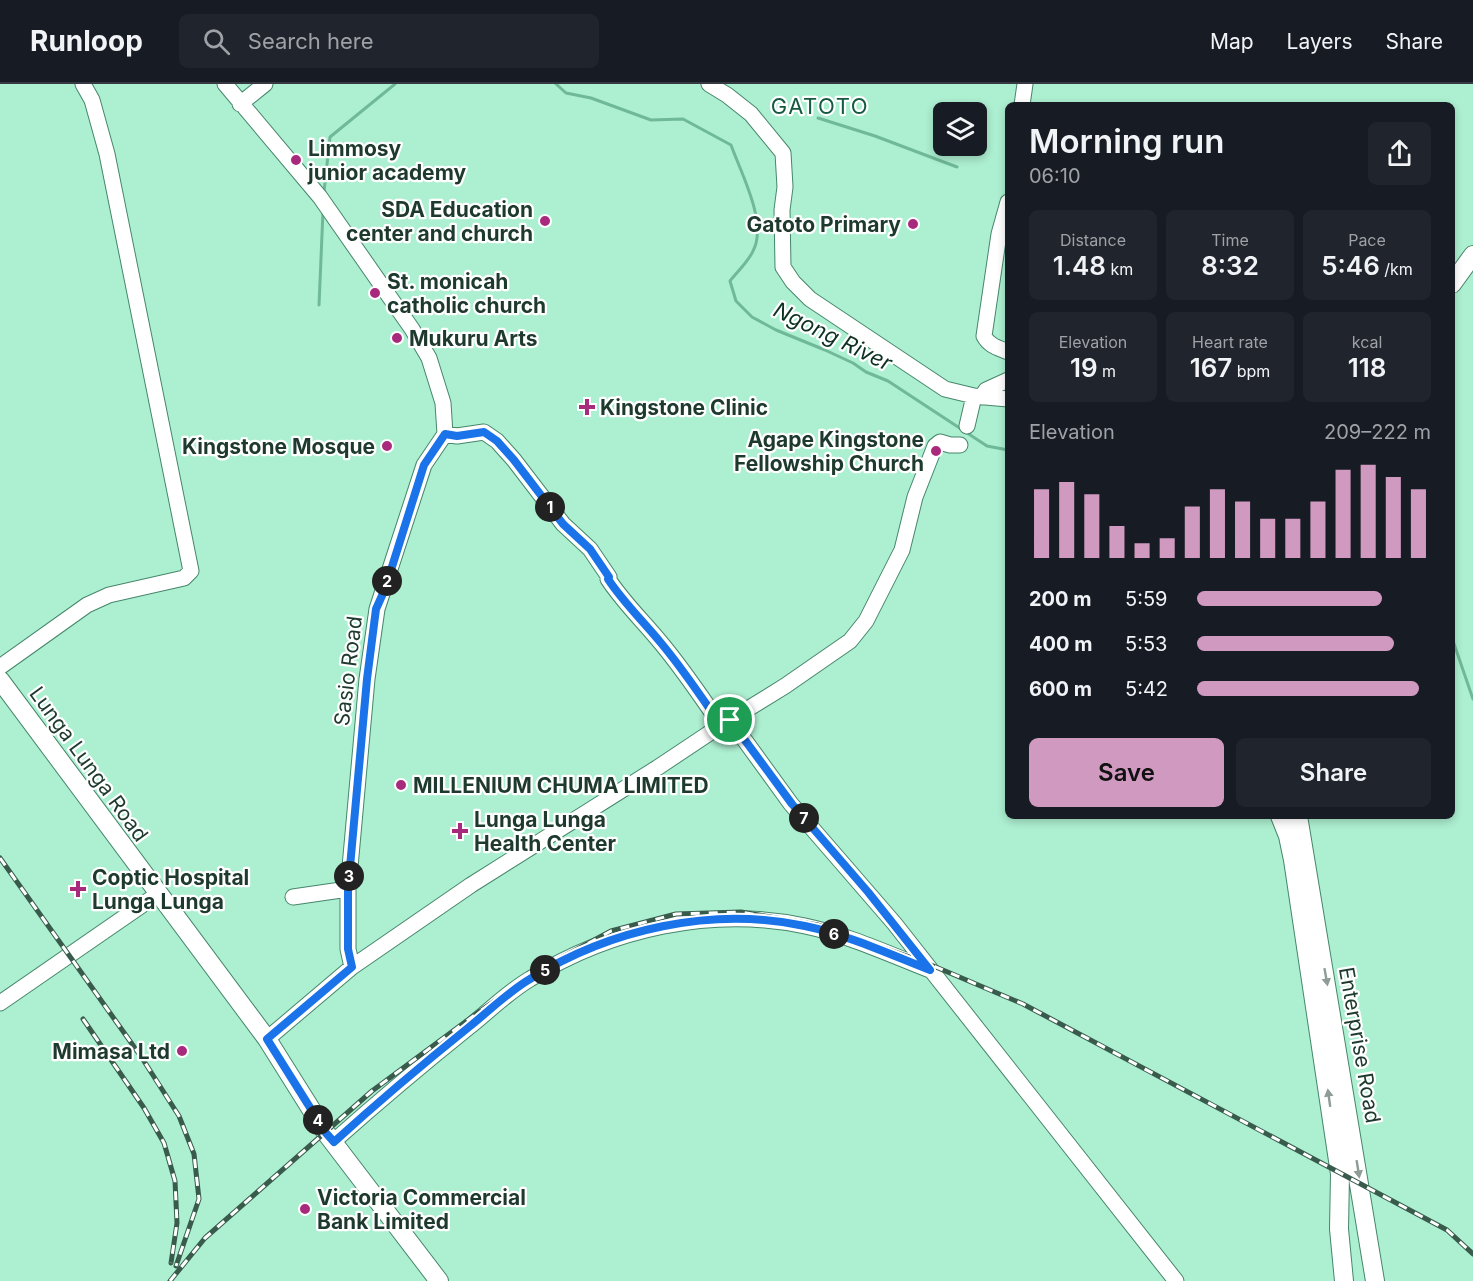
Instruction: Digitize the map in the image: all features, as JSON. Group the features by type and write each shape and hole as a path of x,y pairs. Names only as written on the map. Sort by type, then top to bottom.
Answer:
{"main road":[{"path":"1455,280 1473,255"},
{"name":"Lunga Lunga Road","path":"0,680 267,1039 326,1133 439,1281"},
{"name":"Enterprise Road","path":"1282,819 1293,860 1340,1174 1339,1229 1345,1275"},
{"name":"Enterprise Road","path":"1299,819 1357,1161 1373,1277"}],"street":[{"path":"0,667 87,605 109,596 184,578 192,568 107,154 92,100 83,84"},
{"path":"225,84 324,203 412,329 429,358 443,403 445,434 457,436 484,432 504,448 563,524 590,549 613,587 638,619 660,641 718,721 868,892 1176,1281"},
{"path":"240,104 265,84"},
{"path":"709,84 751,114 783,153 785,187 782,210 783,267 793,282 810,299 945,389 978,397 1005,399"},
{"path":"1022,102 1025,84"},
{"path":"1005,213 999,234 984,336 994,346 1005,351"},
{"path":"967,426 978,397 986,390 1005,381"},
{"name":"Sasio Road","path":"352,967 347,939 348,889 367,679 376,609 385,589 424,465 445,434"},
{"path":"267,1039 352,967 471,885 785,686 850,640 866,621 902,550 915,497 935,446 940,441 950,445 960,445"},
{"path":"293,897 348,889"},
{"path":"0,1002 158,894"},
{"path":"334,1142 390,1091 529,979 591,947 620,937 656,927 714,919 752,920 804,926 847,938 930,970"}],"waterway":[{"path":"324,192 330,137 395,84"},
{"name":"Ngong River","path":"556,84 566,93 591,98 651,120 683,119 731,145 751,198 757,227 757,240 753,251 730,281 736,301 752,317 888,381 987,446 1005,449"},
{"path":"818,118 875,136 957,167"},
{"path":"319,305 323,211"},
{"name":"Ngong River","path":"1455,647 1473,699"}],"railway":[{"path":"0,858 142,1058 179,1116 194,1154 199,1199 176,1266"},
{"path":"170,1281 205,1238 372,1091 542,968 611,931 676,914 741,912 818,925 924,962 1023,1004 1447,1230 1473,1254"},
{"path":"83,1019 144,1108 164,1143 175,1181 177,1223 171,1263"}],"place":[{"name":"Limmosy junior academy","path":"296,160"},
{"name":"SDA Education center and church","path":"545,221"},
{"name":"Gatoto Primary","path":"913,224"},
{"name":"St. monicah catholic church","path":"375,293"},
{"name":"Mukuru Arts","path":"397,338"},
{"name":"Kingstone Clinic","path":"587,407"},
{"name":"Kingstone Mosque","path":"387,446"},
{"name":"Agape Kingstone Fellowship Church","path":"936,451"},
{"name":"MILLENIUM CHUMA LIMITED","path":"401,785"},
{"name":"Lunga Lunga Health Center","path":"460,831"},
{"name":"Coptic Hospital Lunga Lunga","path":"78,889"},
{"name":"Mimasa Ltd","path":"182,1051"},
{"name":"Victoria Commercial Bank Limited","path":"305,1209"}],"district":[{"name":"GATOTO","path":"820,106"}],"route":[{"path":"484,432 492,436 504,448 563,524 590,549 605,569 613,587 638,619 660,641 718,721 717,728 730,720 755,757 792,804 894,923 930,970 847,938 804,926 752,920 714,919 656,927 620,937 591,947 529,979 390,1091 334,1142 267,1039 352,967 348,949 348,889 367,679 376,609 385,589 424,465 445,434 457,436 484,432"}]}
